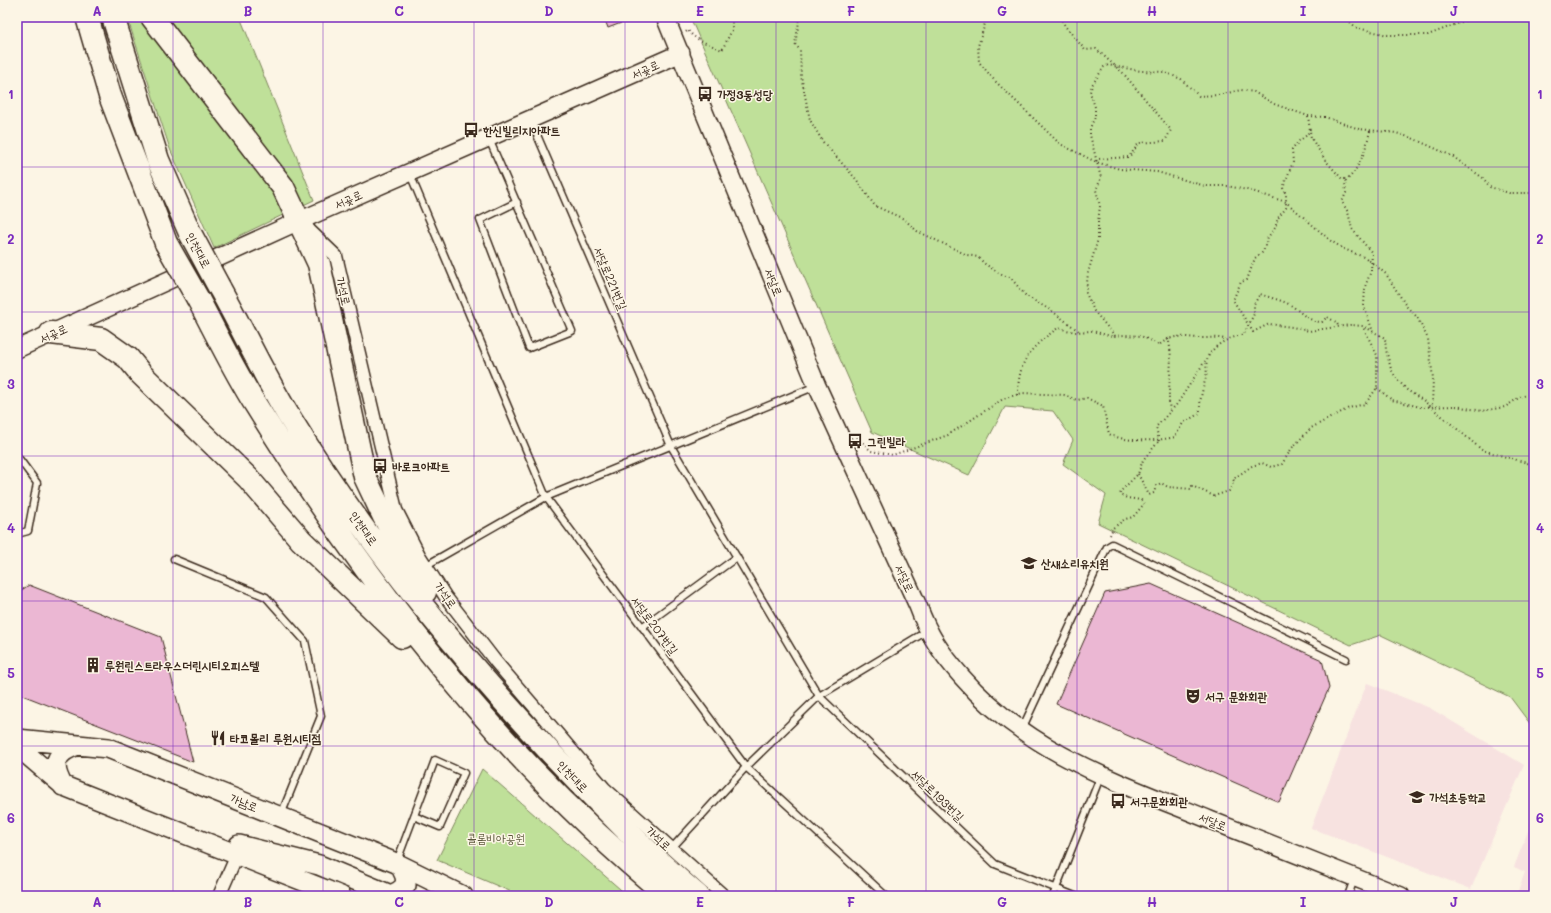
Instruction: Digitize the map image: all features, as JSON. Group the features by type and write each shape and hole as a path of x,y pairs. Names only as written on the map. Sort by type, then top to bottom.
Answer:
{"highway":[{"name":"인천대로","path":"87,17 110,96 166,243 256,406 316,498 394,608 499,734 569,806 668,896"},
{"name":"인천대로","path":"113,17 158,160 190,233 290,417 367,535 446,634 506,705 660,864 698,896"},
{"path":"152,17 283,187 299,220 319,264 365,477 384,517 400,544 446,634"},
{"path":"51,333 101,339 128,358 141,374 248,478 301,540 499,734"}],"main road":[{"name":"가남로","path":"17,739 108,748 398,864 463,896"},
{"path":"64,786 56,774 58,757 66,749 78,745"},
{"path":"17,746 64,786 341,896"},
{"path":"178,830 319,865 392,895 406,885 405,876 398,864"}],"street":[{"name":"서달로","path":"665,17 817,386 918,606 927,631 948,661 971,688 996,713 1021,732 1050,750 1101,775 1401,896"},
{"name":"서곶로","path":"17,349 299,220 530,119 677,46"},
{"name":"가석로","path":"299,220 336,256 396,510 425,566 445,596 496,662 604,788 671,850 724,896"},
{"path":"219,896 237,855"}],"lane":[{"name":"서달로221번길","path":"530,119 671,446"},
{"path":"489,137 572,331 529,348 480,220 516,202"},
{"path":"409,172 546,497"},
{"path":"425,566 546,497 817,386"},
{"path":"671,446 818,696"},
{"path":"17,456 37,483 28,531 17,534"},
{"name":"서달로207번길","path":"546,497 746,767"},
{"path":"1021,732 1107,547 1112,544 1346,659"},
{"path":"642,626 737,557"},
{"path":"174,559 266,597 305,641 321,716 281,817"},
{"path":"671,850 746,767 818,696 927,631"},
{"name":"서달로193번길","path":"818,696 995,864 1075,896"},
{"path":"398,864 414,816 435,760 464,773 440,827 414,816"},
{"path":"746,767 886,896"},
{"path":"1053,896 1101,775"},
{"path":"1348,896 1355,877"}],"path":[{"path":"677,46 688,30 693,38 707,42 722,50 732,30 732,17"},
{"path":"797,17 800,22 795,44 800,50 801,76 810,120 823,142 843,163 875,206 904,218 917,231 967,255 981,259 985,264 1002,275 1010,277 1026,296 1052,311 1080,332"},
{"path":"987,17 978,46 979,62 995,81 1060,144 1096,162 1120,169 1157,172 1205,186 1227,186 1252,191 1286,202 1331,241 1371,262 1386,274 1407,307 1417,317 1428,339 1433,378 1432,407"},
{"path":"1060,17 1065,26 1085,50 1096,49 1123,73 1171,130 1165,141 1139,143 1129,157 1098,159 1096,162"},
{"path":"1344,17 1357,28 1388,35 1428,35 1475,17"},
{"path":"1115,336 1094,311 1086,293 1088,273 1098,239 1100,206 1096,190 1101,178 1090,135 1090,128 1095,117 1095,107 1090,92 1092,84 1104,67 1108,65 1141,72 1164,72 1181,79 1199,96 1218,96 1240,90 1254,92 1274,104 1308,116 1325,117 1344,126 1370,131 1396,133 1412,138 1452,156 1483,178 1490,187 1509,193 1534,193"},
{"path":"1308,116 1311,138 1326,161 1342,179 1348,179"},
{"path":"1310,129 1307,135 1299,141 1292,150 1293,162 1284,188 1286,194 1286,208 1278,218 1275,228 1268,237 1263,252 1255,258 1247,280 1241,282 1233,300 1241,311 1248,325 1253,332 1269,324 1309,331 1339,327 1363,326 1372,330 1386,338 1386,350 1396,378 1407,390 1424,401 1429,407 1482,450 1534,465"},
{"path":"1370,131 1365,155 1359,162 1358,169 1345,182 1346,193 1342,202 1348,212 1352,229 1372,253 1371,271 1365,287 1364,306 1372,330"},
{"path":"1159,441 1156,427 1187,390 1215,346 1225,340 1244,334 1254,314 1254,304 1260,294 1292,306 1304,317 1318,322 1322,322 1327,317 1336,322 1339,327"},
{"path":"1138,474 1149,494 1154,493 1156,486 1161,483 1168,488 1191,489 1192,486 1214,496 1229,491 1234,481 1233,479 1252,466 1262,463 1271,467 1282,464 1292,448 1311,428 1350,408 1364,404 1377,388 1377,355 1363,326"},
{"path":"1018,395 1018,381 1022,365 1033,348 1058,328 1080,332 1092,331 1115,336 1141,336 1159,345 1168,338 1178,335 1202,338 1215,337 1225,340"},
{"path":"1168,338 1172,357 1169,402 1170,411"},
{"path":"857,437 871,451 893,455 948,434 1003,399 1022,393 1057,394 1077,400 1086,398 1103,406 1109,434 1117,438 1159,441 1175,437 1184,423 1200,413 1202,387 1206,376 1205,364 1209,355"},
{"path":"1377,388 1392,400 1429,407 1456,406 1482,411 1505,407 1520,397 1534,393"},
{"path":"1112,544 1110,534 1113,528 1125,519 1133,517 1144,504 1141,500 1127,498 1120,495 1121,491 1138,474 1143,460 1159,441"}],"shaded area":[{"name":"가석초등학교","path":"1367,683 1430,708 1524,765 1471,889 1311,828"},
{"path":"1534,816 1534,896 1516,896 1525,872 1514,867"}],"green space":[{"path":"127,17 240,17 314,200 214,248 170,149"},
{"path":"690,17 1534,17 1534,729 1510,697 1381,635 1351,645 1098,523 1106,495 1063,464 1073,440 1053,411 1005,407 969,475 872,432"},
{"name":"콜롬비아공원","path":"482,769 628,896 521,896 437,860"}],"building":[{"path":"604,17 634,17 634,18 608,28"},
{"name":"서구 문화회관","path":"1151,584 1322,660 1329,688 1279,802 1056,704 1105,593"},
{"name":"루원린스트라우스더린시티오피스텔","path":"29,585 161,637 193,762 17,693 17,593"}],"place":[{"name":"가정3동성당","path":"705,94"},
{"name":"한신빌리지아파트","path":"471,130"},
{"name":"그린빌라","path":"855,441"},
{"name":"바로크아파트","path":"380,466"},
{"name":"산새소리유치원","path":"1029,563"},
{"name":"루원린스트라우스더린시티오피스텔","path":"93,665"},
{"name":"서구 문화회관","path":"1193,696"},
{"name":"타코몰리 루원시티점","path":"218,738"},
{"name":"가석초등학교","path":"1417,797"},
{"name":"서구문화회관","path":"1118,801"}]}
